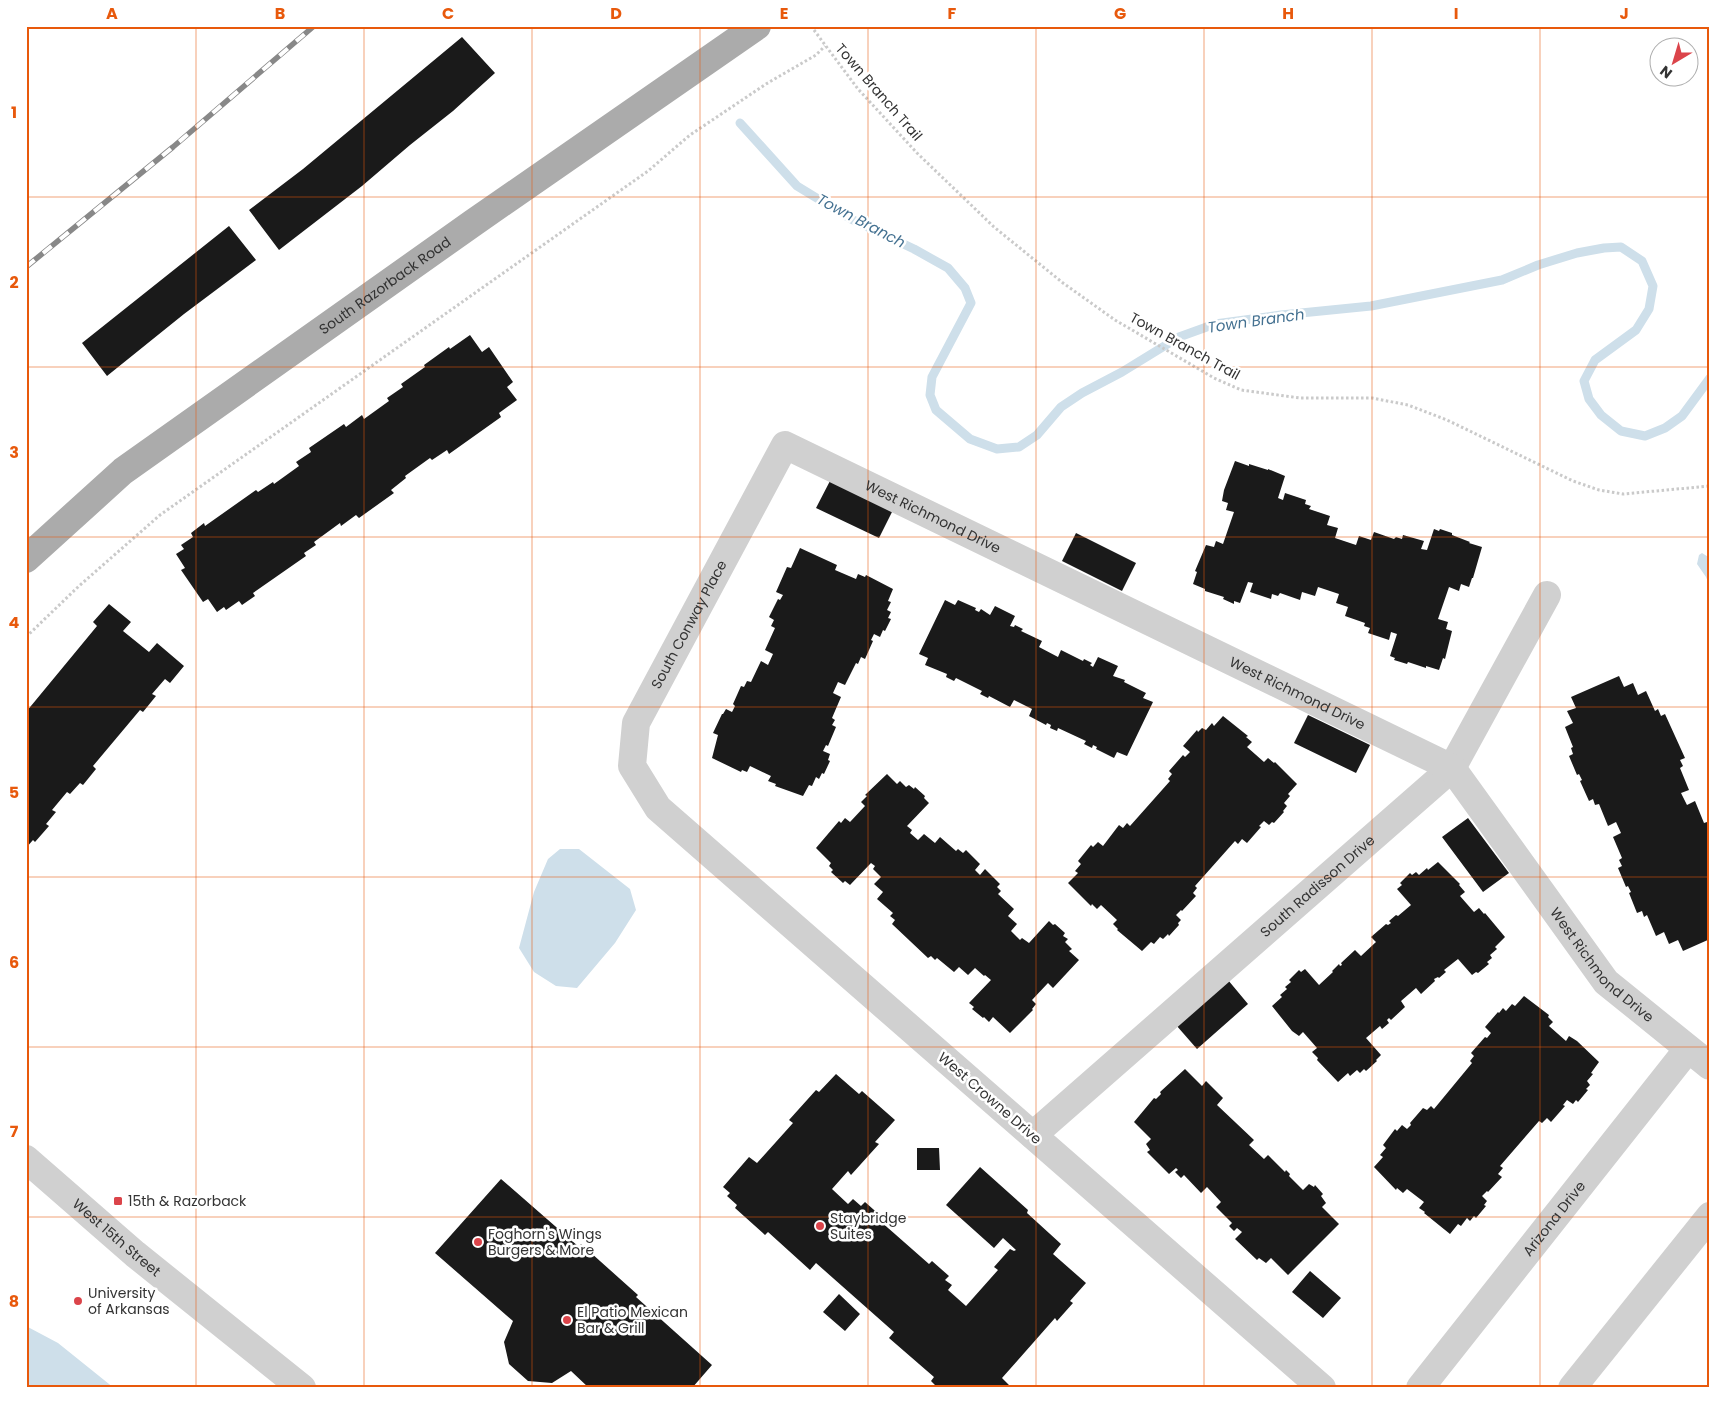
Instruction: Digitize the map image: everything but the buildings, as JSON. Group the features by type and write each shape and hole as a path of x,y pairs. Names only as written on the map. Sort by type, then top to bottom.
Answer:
{"main road":[{"name":"South Razorback Road","path":"26,559 123,471 473,223 756,26"}],"street":[{"name":"West Richmond Drive","path":"785,445 1452,768 1606,982 1710,1066"},
{"name":"South Conway Place","path":"658,808 632,766 636,723 785,445"},
{"name":"South Radisson Drive","path":"1033,1135 1452,768 1547,595"},
{"name":"West Crowne Drive","path":"658,808 1322,1388"},
{"name":"Arizona Drive","path":"1420,1388 1688,1049"},
{"name":"West 15th Street","path":"26,1159 135,1254 302,1388"},
{"path":"1572,1388 1710,1216"}],"path":[{"name":"Town Branch Trail","path":"811,26 858,89 917,153 994,227 1062,283 1115,320 1195,367 1241,390 1300,398 1372,398 1408,404 1447,420 1573,481 1599,490 1623,494 1710,486"},
{"path":"26,637 79,586 160,515 648,171 690,135 766,84 816,55 825,46"}],"water":[{"path":"1702,553 1710,558 1710,587 1697,564 1699,555"},
{"path":"560,849 579,849 630,889 636,910 615,943 577,988 556,986 534,972 519,948 534,892 548,859"},
{"path":"26,1326 58,1343 114,1388 26,1388"}],"waterway":[{"name":"Town Branch","path":"740,123 797,186 851,219 914,249 948,268 965,288 971,303 932,377 930,395 936,410 970,439 997,449 1019,447 1037,435 1061,407 1082,393 1122,372 1179,337 1215,324 1371,306 1502,280 1538,265 1577,253 1604,248 1621,247 1642,261 1653,286 1649,309 1636,330 1595,360 1584,381 1589,399 1601,415 1621,431 1645,436 1665,428 1682,416 1710,378"}],"railway":[{"path":"26,267 173,147 314,26"}],"place":[{"name":"15th & Razorback","path":"118,1201"},
{"name":"Staybridge Suites","path":"820,1226"},
{"name":"Foghorn's Wings Burgers & More","path":"478,1242"},
{"name":"University of Arkansas","path":"78,1301"},
{"name":"El Patio Mexican Bar & Grill","path":"567,1320"}]}
